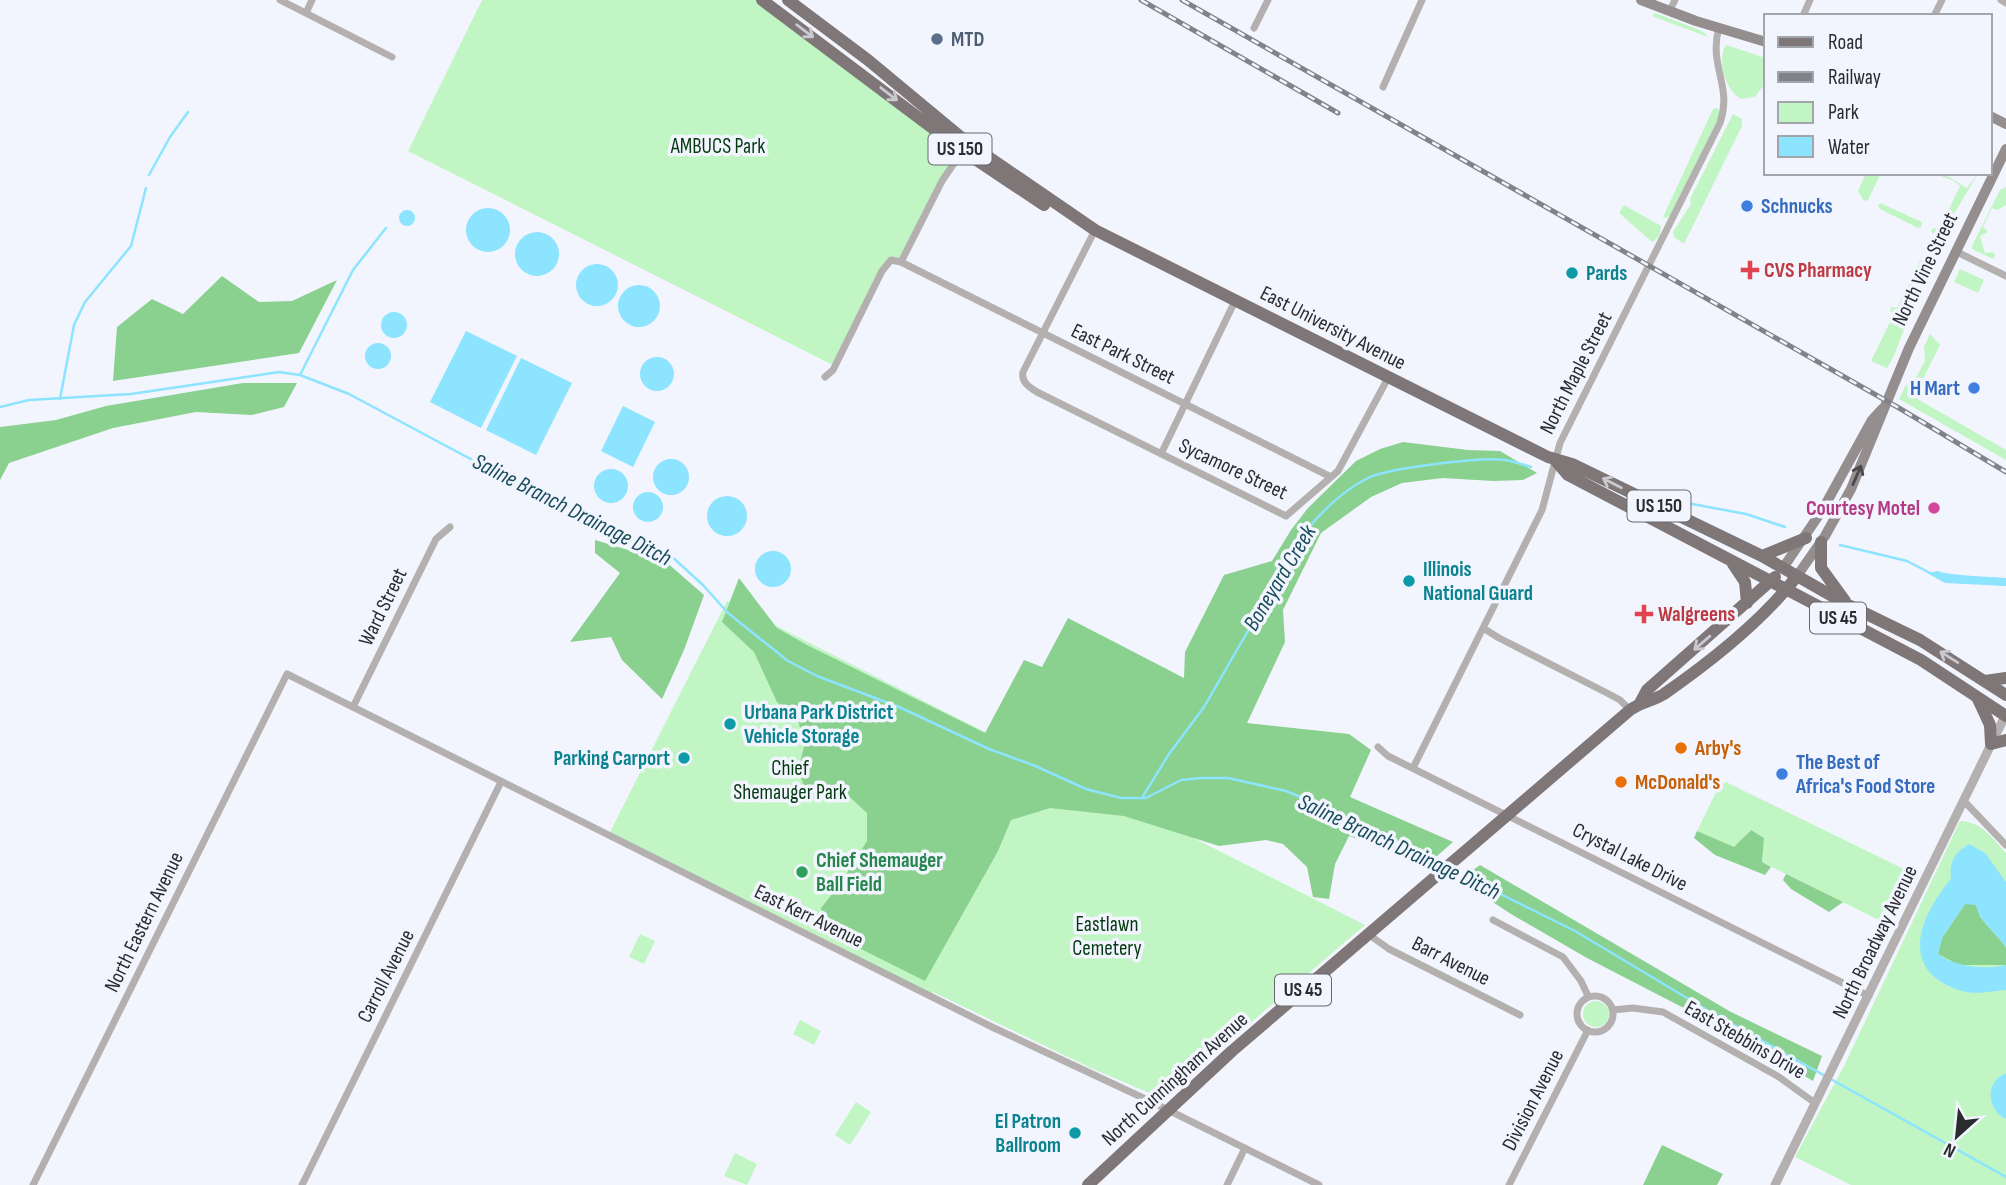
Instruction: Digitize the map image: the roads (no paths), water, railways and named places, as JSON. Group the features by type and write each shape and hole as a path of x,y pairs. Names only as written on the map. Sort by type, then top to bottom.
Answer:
{"main road":[{"name":"East University Avenue","path":"762,0 965,147 1095,230 1555,460 1572,464 1762,556 1920,640 2006,695"},
{"name":"East University Avenue","path":"788,0 868,60 965,147"},
{"path":"1641,0 1672,5 1719,27 1764,41"},
{"name":"North Vine Street","path":"1797,576 1821,542 1851,489 1909,348 2006,149"},
{"name":"North Vine Street","path":"1783,568 1806,538 1872,419 1884,407"},
{"name":"East University Avenue","path":"1555,460 1569,475 1920,660 2006,715"},
{"path":"1762,556 1806,538"},
{"path":"1821,542 1822,568 1848,604"},
{"path":"1731,561 1745,582 1748,603"},
{"name":"North Cunningham Avenue","path":"1088,1185 1167,1110 1368,934 1635,707 1647,690 1748,603 1783,568"},
{"name":"North Cunningham Avenue","path":"1635,707 1661,696 1754,623 1797,576"},
{"path":"1985,681 2006,678"},
{"path":"1976,696 1989,718 1991,744 2006,740"}],"street":[{"path":"280,0 392,57"},
{"path":"306,13 312,0"},
{"path":"1254,28 1268,0"},
{"path":"1382,87 1422,0"},
{"path":"2001,0 2006,3"},
{"name":"North Maple Street","path":"1413,768 1542,510 1560,443 1720,123 1726,101 1715,58 1719,27"},
{"path":"825,377 833,370 882,271 891,260 901,262 942,181 965,147"},
{"path":"1095,230 1022,377 1028,387 1160,454 1235,301"},
{"path":"1955,251 2006,276"},
{"name":"East Park Street","path":"901,262 1331,477"},
{"name":"Sycamore Street","path":"1160,454 1286,516 1343,463 1388,378"},
{"name":"Ward Street","path":"353,707 436,539 450,527"},
{"path":"1483,628 1635,707"},
{"name":"East Kerr Avenue","path":"287,674 1018,1039 1319,1185"},
{"name":"North Eastern Avenue","path":"33,1185 287,674"},
{"name":"North Broadway Avenue","path":"1775,1185 2006,715"},
{"name":"Crystal Lake Drive","path":"1378,747 1388,756 1868,996"},
{"name":"Carroll Avenue","path":"302,1185 501,782"},
{"path":"1963,800 2006,845"},
{"path":"1493,920 1563,957 1581,981 1588,996"},
{"name":"Barr Avenue","path":"1368,934 1388,949 1520,1015"},
{"path":"1588,996 1601,996 1611,1004 1613,1010 1609,1026 1599,1032 1588,1030 1579,1022 1577,1010 1588,996"},
{"name":"East Stebbins Drive","path":"1613,1010 1633,1008 1663,1012 1779,1077 1815,1103"},
{"name":"Division Avenue","path":"1509,1185 1588,1030"},
{"path":"1227,1185 1245,1148"}],"water":[{"path":"488,208 503,215 510,230 503,245 488,252 473,245 466,230 473,215"},
{"path":"407,210 413,212 413,224 407,226 401,224 399,218 401,212"},
{"path":"537,232 552,239 559,254 552,269 537,276 522,269 515,254 522,239"},
{"path":"597,264 612,270 618,285 612,300 597,306 582,300 576,285 582,270"},
{"path":"639,285 654,291 660,306 654,321 639,327 624,321 618,306 624,291"},
{"path":"394,312 403,316 407,325 403,334 394,338 385,334 381,325 385,316"},
{"path":"466,331 517,356 481,428 430,402"},
{"path":"378,343 387,347 391,356 387,365 378,369 369,365 365,356 369,347"},
{"path":"657,357 669,362 674,374 669,386 657,391 645,386 640,374 645,362"},
{"path":"521,358 572,383 536,455 486,430"},
{"path":"623,406 655,422 633,467 601,451"},
{"path":"671,459 684,464 689,477 684,490 671,495 658,490 653,477 658,464"},
{"path":"611,469 623,474 628,486 623,498 611,503 599,498 594,486 599,474"},
{"path":"648,492 654,493 662,501 662,513 654,521 648,522 642,521 634,513 633,507 634,501 642,493"},
{"path":"727,496 735,497 741,502 746,508 746,524 741,530 735,535 727,536 719,535 713,530 708,524 707,516 708,508 713,502 719,497"},
{"path":"773,551 786,556 791,569 786,582 773,587 760,582 755,569 760,556"},
{"path":"1938,571 2006,578 2006,586 1945,583 1927,573"},
{"path":"1969,844 1985,853 2006,882 2006,947 1980,917 1976,905 1965,904 1942,938 1938,954 1953,962 1971,966 2006,965 2006,990 1978,993 1962,991 1942,982 1929,971 1922,957 1920,942 1930,910 1951,879 1954,858"},
{"path":"2006,1073 2006,1119 1994,1107 1991,1091 1996,1080"}],"waterway":[{"path":"149,175 170,137 188,112"},
{"path":"60,399 74,325 85,302 131,246 146,188"},
{"path":"300,375 353,270 386,228"},
{"name":"Saline Branch Drainage Ditch","path":"0,407 29,400 131,394 279,372 300,375 349,394 575,515 635,543 670,555 703,585 728,613 788,661 817,676 899,707 989,749 1086,789 1121,798 1146,798 1181,780 1228,778 1286,791 1443,865"},
{"name":"Boneyard Creek","path":"1143,796 1169,754 1204,707 1305,532 1340,496 1366,479 1412,467 1493,460 1531,467"},
{"name":"Boneyard Creek","path":"1676,501 1746,514 1785,527"},
{"name":"Boneyard Creek","path":"1840,545 1907,561 1930,573"},
{"name":"Saline Branch Drainage Ditch","path":"1452,870 1575,931 1707,1010 2006,1177"}],"railway":[{"path":"1141,0 1338,113"},
{"path":"1182,0 1899,408 2006,472"}],"place":[{"name":"MTD","path":"937,39"},
{"name":"Schnucks","path":"1747,206"},
{"name":"CVS Pharmacy","path":"1750,270"},
{"name":"Pards","path":"1572,273"},
{"name":"H Mart","path":"1974,388"},
{"name":"Courtesy Motel","path":"1934,508"},
{"name":"Illinois National Guard","path":"1409,581"},
{"name":"Walgreens","path":"1644,614"},
{"name":"Urbana Park District Vehicle Storage","path":"730,724"},
{"name":"Arby's","path":"1681,748"},
{"name":"Parking Carport","path":"684,758"},
{"name":"The Best of Africa's Food Store","path":"1782,774"},
{"name":"McDonald's","path":"1621,782"},
{"name":"Chief Shemauger Ball Field","path":"802,872"},
{"name":"El Patron Ballroom","path":"1075,1133"}],"park label":[{"name":"AMBUCS Park","path":"718,146"},
{"name":"Chief Shemauger Park","path":"790,780"},
{"name":"Eastlawn Cemetery","path":"1107,936"}]}
